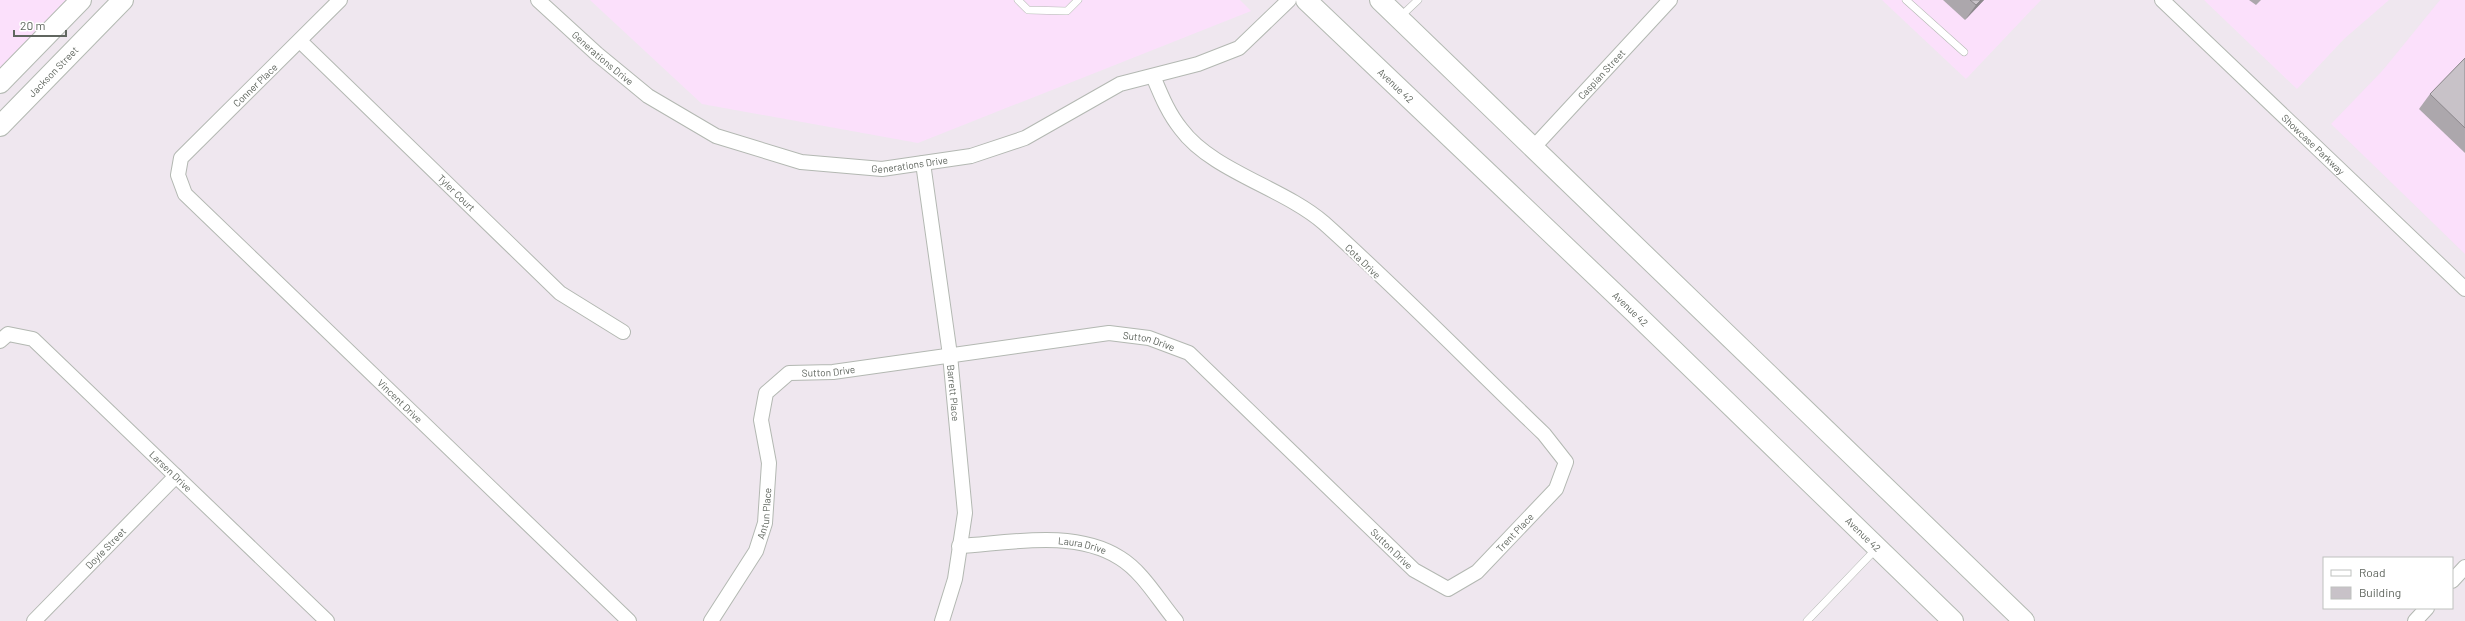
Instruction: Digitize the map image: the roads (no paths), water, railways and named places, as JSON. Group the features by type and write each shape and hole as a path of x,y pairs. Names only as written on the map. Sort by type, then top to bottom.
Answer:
{"main road":[{"path":"0,83 81,0"},
{"name":"Jackson Street","path":"0,126 123,0"},
{"name":"Avenue 42","path":"1306,0 1635,313 1876,549 1953,621"},
{"path":"1380,0 1532,149 2024,621"}],"street":[{"name":"Conner Place","path":"178,175 181,158 340,0"},
{"name":"Generations Drive","path":"538,0 597,54 648,96 716,136 801,162 882,169 971,156 1025,138 1120,84 1198,64 1239,48 1289,0"},
{"name":"Caspian Street","path":"1532,149 1670,0"},
{"name":"Showcase Parkway","path":"2162,0 2465,289"},
{"name":"Tyler Court","path":"300,41 560,293 623,332"},
{"name":"Cota Drive","path":"1153,76 1165,104 1181,130 1210,156 1273,190 1322,222 1544,434 1566,462"},
{"name":"Barrett Place","path":"923,163 950,355 965,513 954,579 942,621"},
{"name":"Vincent Drive","path":"178,175 185,194 629,621"},
{"name":"Sutton Drive","path":"766,393 789,373 833,372 1109,332 1149,338 1189,353 1414,570 1448,589"},
{"name":"Larsen Drive","path":"4,338 33,339 327,621"},
{"name":"Antun Place","path":"711,621 756,551 765,523 769,463 761,420 766,393"},
{"name":"Trent Place","path":"1448,589 1476,572 1556,489 1566,462"},
{"name":"Doyle Street","path":"34,621 176,476"},
{"name":"Laura Drive","path":"959,546 1059,540 1095,547 1120,558 1146,583 1176,621"},
{"path":"2453,580 2465,567"},
{"path":"2415,621 2426,609"}],"lane":[{"path":"1018,0 1028,10 1067,11 1078,0"},
{"path":"1399,18 1418,0"},
{"path":"1906,0 1964,52"},
{"path":"1807,621 1876,549"}]}
